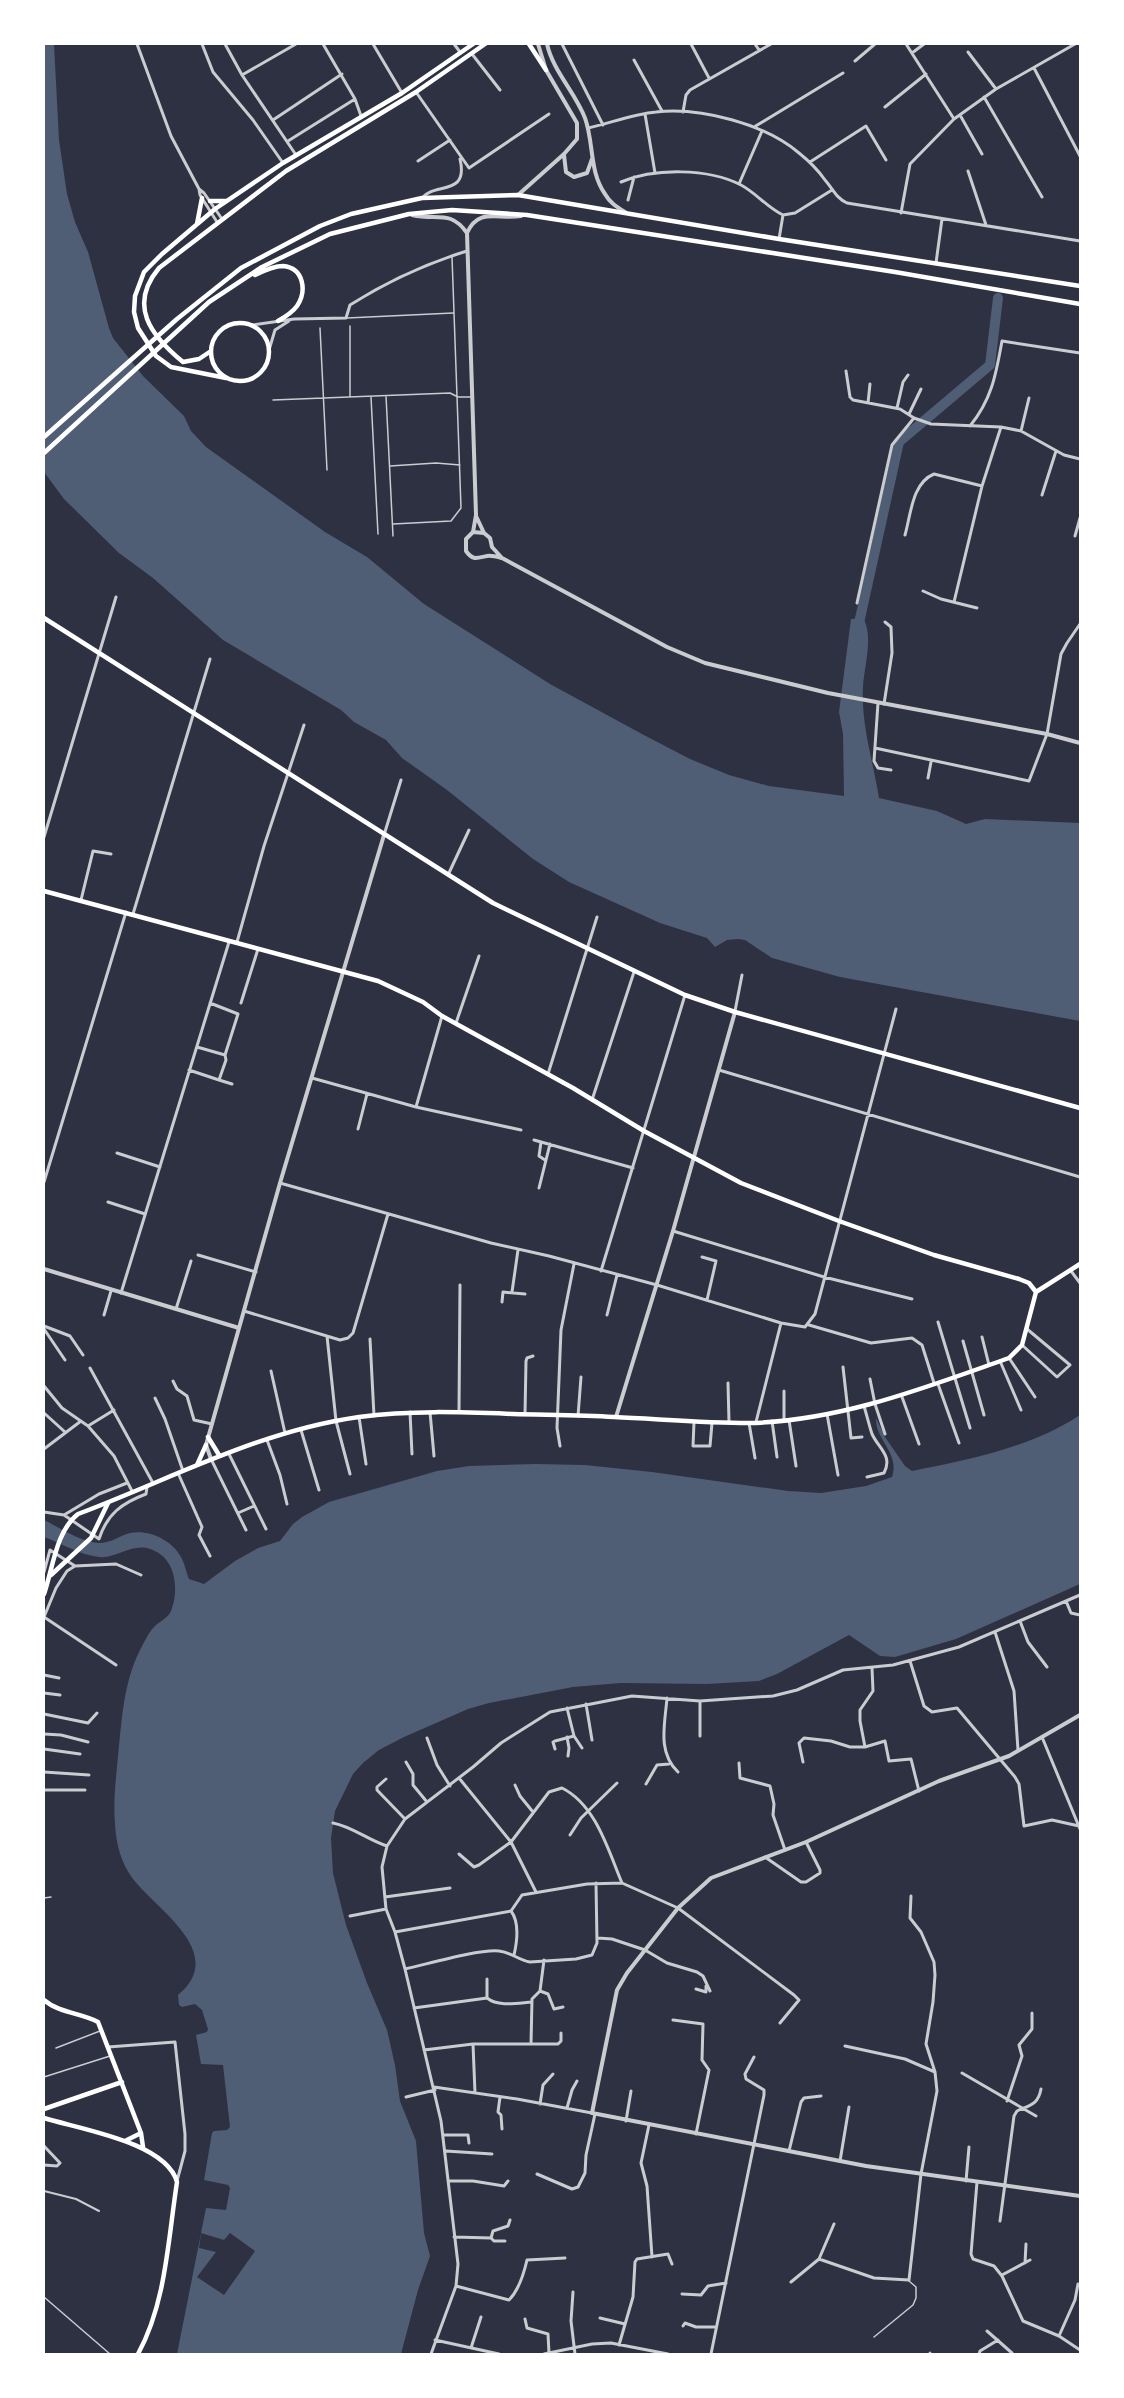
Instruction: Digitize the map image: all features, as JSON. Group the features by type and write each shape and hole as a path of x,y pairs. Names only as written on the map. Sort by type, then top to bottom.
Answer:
{"main road":[{"path":"226,378 215,367 211,351 213,339 225,326 235,323 252,325 265,335 269,350 267,362 257,375 243,381 226,378 171,368 156,356 138,328 135,319 133,304 144,273 197,224 227,201 283,163 402,93 473,44"},
{"path":"211,351 199,359 183,362 170,351 151,326 144,311 143,301 149,280 159,268 286,171 416,93 485,44"},
{"path":"529,44 546,70"},
{"path":"44,437 177,319 241,268 320,226 351,214 423,198 518,195 1080,286"},
{"path":"197,224 202,198"},
{"path":"210,201 227,201"},
{"path":"44,453 209,303 245,279 298,248 330,234 409,214 452,210 527,215 1080,303"},
{"path":"245,279 282,266 296,271 301,278 303,293 295,308 278,321"},
{"path":"44,618 493,903 634,972 685,995 735,1012 1080,1108"},
{"path":"44,891 344,970 388,985 423,1002 442,1016 548,1074 644,1131 741,1183 943,1258 1019,1279 1029,1283 1036,1292"},
{"path":"44,1594 68,1522 78,1514 219,1455 266,1438 336,1421 410,1412 459,1411 749,1423 786,1420 847,1410 902,1397 1009,1358 1022,1346 1036,1292 1080,1264"},
{"path":"208,1437 219,1455"},
{"path":"197,1465 206,1445"},
{"path":"50,1576 91,1538 108,1503"},
{"path":"44,2001 52,2007 90,2017 98,2022 141,2133 143,2147"},
{"path":"122,2082 45,2108 44,2115 45,2119 143,2147 170,2168 177,2182 156,2314 138,2355"},
{"path":"124,2142 141,2133"}],"street":[{"path":"137,44 171,136 202,198 222,219"},
{"path":"202,44 213,72 253,120 283,163"},
{"path":"225,44 242,75 296,155"},
{"path":"242,75 287,46 296,44"},
{"path":"323,44 355,99 362,118"},
{"path":"373,44 402,93"},
{"path":"454,44 460,52"},
{"path":"518,195 564,154 577,139 577,123 546,70 538,44"},
{"path":"547,44 555,66 578,103 588,128 592,159 604,194 614,206 628,214"},
{"path":"562,44 603,125"},
{"path":"691,44 709,78"},
{"path":"755,44 759,50"},
{"path":"683,112 686,95 709,78 771,44"},
{"path":"855,61 875,44"},
{"path":"906,44 954,119"},
{"path":"912,53 924,44"},
{"path":"901,213 910,164 954,119 996,89 1075,44"},
{"path":"471,52 500,90"},
{"path":"968,52 996,89"},
{"path":"634,60 662,111"},
{"path":"1034,68 1080,156"},
{"path":"754,127 843,73"},
{"path":"885,107 926,74"},
{"path":"273,120 342,75"},
{"path":"416,93 467,167 472,168 549,114"},
{"path":"984,97 1042,197"},
{"path":"288,141 355,99"},
{"path":"588,128 662,111 710,115 754,127 777,137 809,162 836,196 847,203 1080,241"},
{"path":"645,114 655,173"},
{"path":"960,115 982,154"},
{"path":"809,162 866,126 886,160"},
{"path":"739,184 762,130"},
{"path":"418,161 450,140"},
{"path":"423,198 425,194 449,188 456,183 461,172 459,154"},
{"path":"564,154 566,172 574,177 587,174 592,159"},
{"path":"968,171 986,225"},
{"path":"621,182 655,173 694,174 739,184 783,215 795,213 832,190"},
{"path":"627,200 634,177"},
{"path":"199,189 210,201 217,222"},
{"path":"409,214 452,218 459,222 467,233"},
{"path":"527,215 479,218 471,224 467,233 476,515 473,532 466,539 465,551 476,559 488,555 502,558 684,655 748,675 878,703 1047,734 1080,743"},
{"path":"779,239 783,215"},
{"path":"936,263 942,219"},
{"path":"252,325 294,319 346,318 350,305 385,283 427,264 467,251"},
{"path":"269,350 274,330 294,319"},
{"path":"970,426 983,411 993,385 1002,341 1080,353"},
{"path":"846,370 850,397 859,402 897,408 914,418 931,424 1001,427 1021,431 1056,451 1080,459"},
{"path":"897,408 903,382 908,375"},
{"path":"868,403 870,384"},
{"path":"909,414 921,389"},
{"path":"1021,431 1029,398"},
{"path":"857,603 892,445 914,418"},
{"path":"954,602 982,486 1001,427"},
{"path":"1042,495 1056,451"},
{"path":"905,535 918,487 929,476 934,474 982,486"},
{"path":"476,515 484,533 490,538 492,547 502,558"},
{"path":"1075,536 1080,518"},
{"path":"473,532 484,533"},
{"path":"488,555 492,547"},
{"path":"923,591 976,608"},
{"path":"44,837 116,597"},
{"path":"885,622 891,627 892,653 878,703 874,761 878,768 891,770"},
{"path":"875,748 931,762 1029,781 1047,734 1061,654 1080,624"},
{"path":"133,914 210,659"},
{"path":"237,942 264,846 304,725"},
{"path":"928,778 931,762"},
{"path":"246,1530 206,1445 280,1183 401,780"},
{"path":"448,875 469,830"},
{"path":"80,901 93,851 111,854"},
{"path":"44,1182 126,912"},
{"path":"548,1074 597,916"},
{"path":"121,1293 230,940"},
{"path":"241,1003 258,948"},
{"path":"456,1023 479,956"},
{"path":"592,1100 634,972"},
{"path":"616,1417 673,1231 735,1012 742,975"},
{"path":"601,1271 685,995"},
{"path":"210,1004 238,1014 219,1080"},
{"path":"809,1325 815,1314 896,1010"},
{"path":"417,1107 442,1016"},
{"path":"197,1047 225,1055"},
{"path":"189,1070 232,1084"},
{"path":"717,1070 1080,1177"},
{"path":"312,1078 417,1107 521,1130"},
{"path":"358,1129 367,1094"},
{"path":"534,1140 633,1168"},
{"path":"540,1142 539,1156 546,1160"},
{"path":"539,1188 550,1144"},
{"path":"117,1153 160,1167"},
{"path":"280,1183 518,1250 657,1285 781,1323 805,1327 809,1325 868,1342 912,1338 919,1341 959,1443"},
{"path":"108,1202 145,1214"},
{"path":"244,1311 340,1340 348,1338 353,1333 388,1214"},
{"path":"673,1231 824,1277 912,1299"},
{"path":"512,1292 518,1250"},
{"path":"198,1255 256,1272"},
{"path":"702,1257 716,1261 707,1300"},
{"path":"176,1309 191,1261"},
{"path":"560,1446 557,1435 561,1330 574,1263"},
{"path":"44,1269 239,1328"},
{"path":"1071,1271 1080,1283"},
{"path":"607,1315 617,1275"},
{"path":"459,1411 460,1285"},
{"path":"104,1315 111,1291"},
{"path":"502,1302 502,1293 525,1294"},
{"path":"938,1322 970,1428"},
{"path":"756,1422 781,1323"},
{"path":"44,1327 70,1336 83,1355"},
{"path":"44,1327 65,1360"},
{"path":"1022,1346 1057,1377 1070,1365 1027,1329"},
{"path":"327,1336 336,1421 350,1474"},
{"path":"982,1337 989,1365"},
{"path":"370,1339 374,1416"},
{"path":"963,1341 984,1415"},
{"path":"525,1414 526,1358 533,1356"},
{"path":"1009,1358 1035,1397"},
{"path":"1000,1361 1021,1410"},
{"path":"843,1367 851,1438 862,1437"},
{"path":"44,1512 64,1515 99,1539 104,1524 111,1514 126,1501 146,1494 150,1484 114,1410 90,1368"},
{"path":"271,1371 285,1433"},
{"path":"578,1416 580,1377"},
{"path":"870,1379 885,1434"},
{"path":"173,1381 177,1389 187,1396 194,1420 212,1424"},
{"path":"728,1383 729,1422"},
{"path":"44,1386 62,1408 88,1426 114,1456 132,1491"},
{"path":"784,1391 786,1420 796,1466"},
{"path":"902,1397 919,1444"},
{"path":"155,1398 165,1419 181,1472 202,1527 199,1535 210,1556"},
{"path":"864,1406 874,1438 886,1456 887,1462 884,1473 867,1476"},
{"path":"88,1426 114,1410"},
{"path":"410,1412 412,1454"},
{"path":"430,1412 434,1456"},
{"path":"44,1413 65,1432"},
{"path":"827,1414 838,1475"},
{"path":"359,1417 366,1464"},
{"path":"44,1449 81,1420"},
{"path":"772,1421 777,1457"},
{"path":"694,1422 692,1444 696,1446 710,1446 712,1422"},
{"path":"749,1423 755,1458"},
{"path":"300,1429 319,1490"},
{"path":"266,1438 280,1475 286,1504"},
{"path":"228,1452 266,1529"},
{"path":"64,1515 99,1494 127,1483"},
{"path":"238,1513 254,1506"},
{"path":"44,1570 50,1550 75,1566"},
{"path":"116,1665 44,1617 56,1588 67,1571 75,1566 116,1564 141,1575"},
{"path":"431,2355 456,2286 458,2264 444,2134 435,2089 395,1932 386,1909 382,1868 387,1846 405,1819 450,1786 501,1743 550,1712 632,1696 700,1701 773,1696 798,1690 843,1670 872,1668 910,1661 959,1647 1080,1595"},
{"path":"1066,1601 1071,1612 1080,1616"},
{"path":"1020,1621 1028,1642 1047,1667"},
{"path":"995,1632 1014,1691 1018,1750"},
{"path":"910,1661 924,1706 932,1712 957,1708 1019,1784 1024,1826 1052,1820 1080,1828"},
{"path":"865,1747 860,1710 873,1690 872,1668"},
{"path":"44,1675 59,1678"},
{"path":"44,1694 60,1695"},
{"path":"668,1698 663,1728 669,1764 678,1772"},
{"path":"700,1701 700,1737"},
{"path":"586,1704 592,1740"},
{"path":"567,1707 574,1736 582,1748"},
{"path":"44,1714 88,1723 97,1713"},
{"path":"537,2174 572,2189 578,2187 585,2173 586,2155 615,1995 627,1973 678,1908 711,1878 806,1842 939,1781 1000,1760 1080,1717"},
{"path":"44,1734 61,1735 88,1742"},
{"path":"555,1749 553,1742 574,1736"},
{"path":"567,1737 569,1748 567,1756"},
{"path":"1041,1737 1080,1828"},
{"path":"427,1738 437,1764 450,1786"},
{"path":"802,1762 800,1743 804,1738 831,1741 850,1747 865,1747 885,1741 889,1761 911,1759 919,1791"},
{"path":"44,1749 80,1754"},
{"path":"406,1762 413,1774 413,1785 427,1802"},
{"path":"739,1763 740,1778 747,1781 765,1782 770,1786 774,1804 772,1815 785,1850"},
{"path":"646,1784 657,1765 669,1764"},
{"path":"44,1772 89,1775"},
{"path":"459,1778 511,1842 536,1892"},
{"path":"386,1779 377,1787 377,1790 405,1819"},
{"path":"570,1835 588,1812 617,1783"},
{"path":"515,1785 532,1812"},
{"path":"459,1854 477,1867 511,1842 549,1792 558,1788 565,1789 588,1812 597,1825 622,1883"},
{"path":"44,1790 85,1790"},
{"path":"333,1823 347,1826 375,1843 387,1846"},
{"path":"765,1857 801,1882 806,1882 820,1873 820,1870 806,1842"},
{"path":"405,1969 498,1950 530,1962 576,1959 592,1955 597,1938 596,1883"},
{"path":"395,1932 511,1911 522,1895 596,1883 622,1883 678,1908 799,2000 780,2023"},
{"path":"385,1897 450,1888"},
{"path":"819,2259 874,2278 909,2280 921,2174 937,2091 935,2072 926,2044 934,1984 933,1962 921,1932 910,1918 911,1896"},
{"path":"350,1916 386,1909"},
{"path":"511,1911 517,1930 514,1956"},
{"path":"597,1938 612,1939 645,1950 667,1963 698,1972 703,1976 710,1991"},
{"path":"531,2044 531,2002 540,1991 544,1960"},
{"path":"487,1979 487,1998"},
{"path":"696,1989 706,1992 706,1984"},
{"path":"540,1991 548,1994 554,2008 563,2007"},
{"path":"414,2008 487,1998 502,2003 531,2002"},
{"path":"1007,2101 1022,2056 1019,2046 1032,2029 1032,2013"},
{"path":"673,2020 703,2024 702,2060 709,2070 696,2134"},
{"path":"424,2050 473,2044 558,2044 561,2041 561,2033"},
{"path":"108,2047 175,2042 185,2134 185,2151 177,2182"},
{"path":"473,2044 475,2093"},
{"path":"845,2046 905,2059 935,2072"},
{"path":"711,2355 764,2095 764,2090 746,2079 745,2074 754,2057"},
{"path":"962,2073 1036,2116"},
{"path":"540,2104 543,2085 554,2074"},
{"path":"567,2108 577,2081"},
{"path":"406,2097 435,2089 475,2093 567,2108 840,2162 1080,2196"},
{"path":"1000,2222 1014,2116 1017,2111 1034,2105 1041,2089"},
{"path":"626,2121 631,2091"},
{"path":"788,2152 801,2102 804,2098 821,2096"},
{"path":"500,2097 498,2112 501,2115 502,2129"},
{"path":"840,2162 849,2107"},
{"path":"649,2125 641,2163 647,2186 652,2257"},
{"path":"444,2134 468,2135 469,2143"},
{"path":"44,2146 60,2163 57,2166 44,2165"},
{"path":"966,2181 969,2147"},
{"path":"445,2151 492,2154"},
{"path":"448,2181 474,2181 504,2186 508,2181"},
{"path":"977,2182 971,2254 973,2259 994,2266 1002,2276 1023,2321 1059,2336 1080,2350"},
{"path":"44,2191 76,2199 99,2211"},
{"path":"491,2238 493,2231 508,2226 510,2220"},
{"path":"790,2282 819,2259 834,2224"},
{"path":"454,2237 491,2238 494,2241 506,2241"},
{"path":"1024,2264 1026,2244"},
{"path":"619,2345 633,2297 635,2262 637,2259 668,2254 672,2264"},
{"path":"456,2286 509,2300 518,2286 527,2260 565,2258"},
{"path":"1002,2276 1030,2260"},
{"path":"682,2294 701,2295 708,2286 726,2283"},
{"path":"1059,2336 1075,2300 1078,2284"},
{"path":"573,2292 571,2321 575,2355"},
{"path":"471,2348 482,2317"},
{"path":"600,2318 625,2324"},
{"path":"525,2319 527,2328 548,2334 549,2353"},
{"path":"683,2326 685,2324 696,2327 716,2327"},
{"path":"987,2331 1012,2353"},
{"path":"435,2340 499,2355"},
{"path":"979,2355 980,2351 998,2340"},
{"path":"544,2355 592,2344 619,2345 668,2355"}],"lane":[{"path":"393,524 451,521 461,508 459,397 452,256"},
{"path":"346,318 454,313"},
{"path":"350,326 350,397"},
{"path":"320,328 327,470"},
{"path":"273,400 450,393 459,397 472,397"},
{"path":"371,396 378,534"},
{"path":"386,396 393,536"},
{"path":"390,466 436,463 461,465"},
{"path":"44,1898 51,1897"},
{"path":"56,2048 102,2030"},
{"path":"44,2077 111,2056"},
{"path":"874,2337 913,2305 916,2298 916,2287 909,2280"},
{"path":"44,2297 110,2355"}],"water":[{"path":"44,44 54,44 59,140 67,194 75,222 88,252 113,338 143,376 184,416 191,431 206,447 325,532 367,557 424,604 550,684 690,759 729,775 769,786 844,796 843,734 839,712 851,619 863,618 868,634 863,687 864,715 879,798 937,811 966,824 985,819 1080,823 1080,1021 840,977 772,958 745,940 727,940 715,947 707,938 660,923 569,882 533,859 447,790 402,758 386,740 354,722 341,710 223,640 153,578 119,553 64,499 44,472"},
{"path":"1080,1415 1080,1584 956,1639 895,1657 880,1656 849,1635 777,1674 759,1681 707,1684 621,1683 573,1687 489,1703 468,1709 404,1737 379,1750 363,1763 353,1774 335,1811 331,1838 333,1873 346,1925 387,2030 400,2101 416,2141 424,2233 430,2256 418,2290 401,2354 177,2354 206,2208 226,2210 230,2188 228,2185 204,2180 212,2133 227,2130 230,2127 223,2065 201,2064 196,2035 207,2032 208,2029 202,2010 195,2004 182,2007 179,2005 178,1995 191,1979 196,1964 192,1948 184,1933 133,1879 125,1866 117,1839 114,1807 122,1716 130,1676 148,1635 171,1611 175,1594 174,1579 165,1559 151,1549 136,1548 107,1557 85,1554 44,1537 44,1520 85,1540 99,1543 130,1533 152,1534 166,1541 177,1551 189,1579 204,1584 235,1561 258,1548 280,1541 293,1524 329,1502 437,1471 469,1466 585,1465 788,1491 821,1493 866,1486 892,1477 893,1461 879,1433 876,1418 885,1437 905,1466 912,1471 978,1457 1021,1444 1042,1436"}],"pier":[{"path":"201,2233 224,2240 230,2233 255,2251 224,2295 197,2277 216,2252 199,2248"}],"waterway":[{"path":"857,632 899,442 990,365 998,298"}]}
